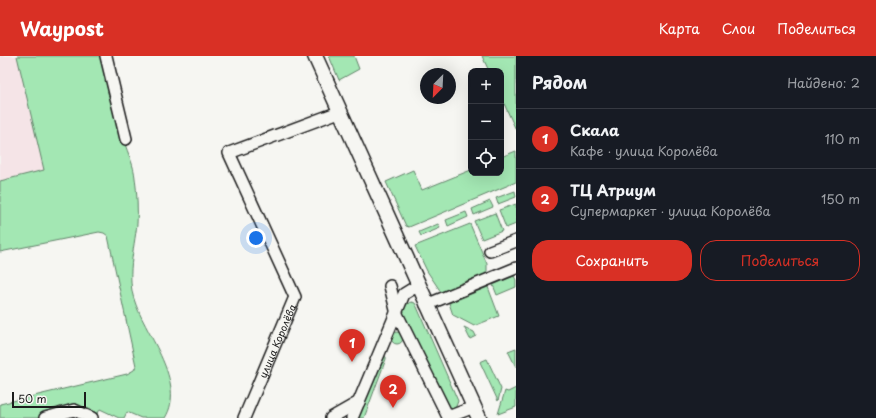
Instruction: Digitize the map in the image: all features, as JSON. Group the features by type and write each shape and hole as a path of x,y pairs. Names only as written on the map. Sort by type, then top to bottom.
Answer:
{"main road":[{"path":"315,56 426,305 476,412"}],"street":[{"path":"106,56 126,139"},
{"name":"улица Королёва","path":"244,418 295,297 229,153 340,112"},
{"path":"490,251 516,241"},
{"path":"426,305 516,268"},
{"path":"390,286 397,314 448,417 476,412"},
{"path":"352,418 397,314 404,294 418,286"},
{"path":"331,418 359,402"},
{"path":"45,418 74,410 92,418"}],"shaded area":[{"path":"0,56 19,56 46,172 0,182"}],"green space":[{"path":"17,56 101,56 117,120 134,173 137,195 137,224 131,273 132,293 140,315 162,359 168,375 171,390 170,404 165,418 141,418 127,412 124,418 119,418 100,409 96,418 74,409 38,418 0,418 0,404 127,374 134,370 136,366 108,236 99,232 0,252 0,181 44,170"},
{"path":"329,56 354,56 359,69 339,80"},
{"path":"482,56 516,56 516,130 504,104 504,68 488,68"},
{"path":"516,151 516,182 409,227 406,226 386,182 413,170 422,190 468,171 468,176 504,176 504,156"},
{"path":"515,191 516,197 498,204 496,198"},
{"path":"490,201 493,207 474,215 472,209"},
{"path":"516,204 516,224 506,228 499,210"},
{"path":"466,212 468,217 448,226 446,220"},
{"path":"495,213 502,231 482,239 474,221"},
{"path":"438,224 440,228 421,236 419,232"},
{"path":"470,224 487,264 487,271 485,275 443,295 427,271 415,246"},
{"path":"514,276 516,280 516,287 497,295 493,285"},
{"path":"488,287 499,316 474,326 453,315 449,303"},
{"path":"411,302 415,303 417,307 458,401 455,409 448,408 415,338 410,334 402,313 405,305"},
{"path":"464,327 474,332 476,336 470,339"},
{"path":"397,332 401,334 403,338 401,342 397,344 393,342 391,338 393,334"},
{"path":"516,348 516,367 508,351"},
{"path":"383,355 386,359 364,418 357,418"},
{"path":"487,359 501,389 498,401 480,362"},
{"path":"516,388 516,407 498,414 505,391 508,392"}],"place":[{"name":"Скала","path":"352,362"},
{"name":"ТЦ Атриум","path":"393,408"}]}
